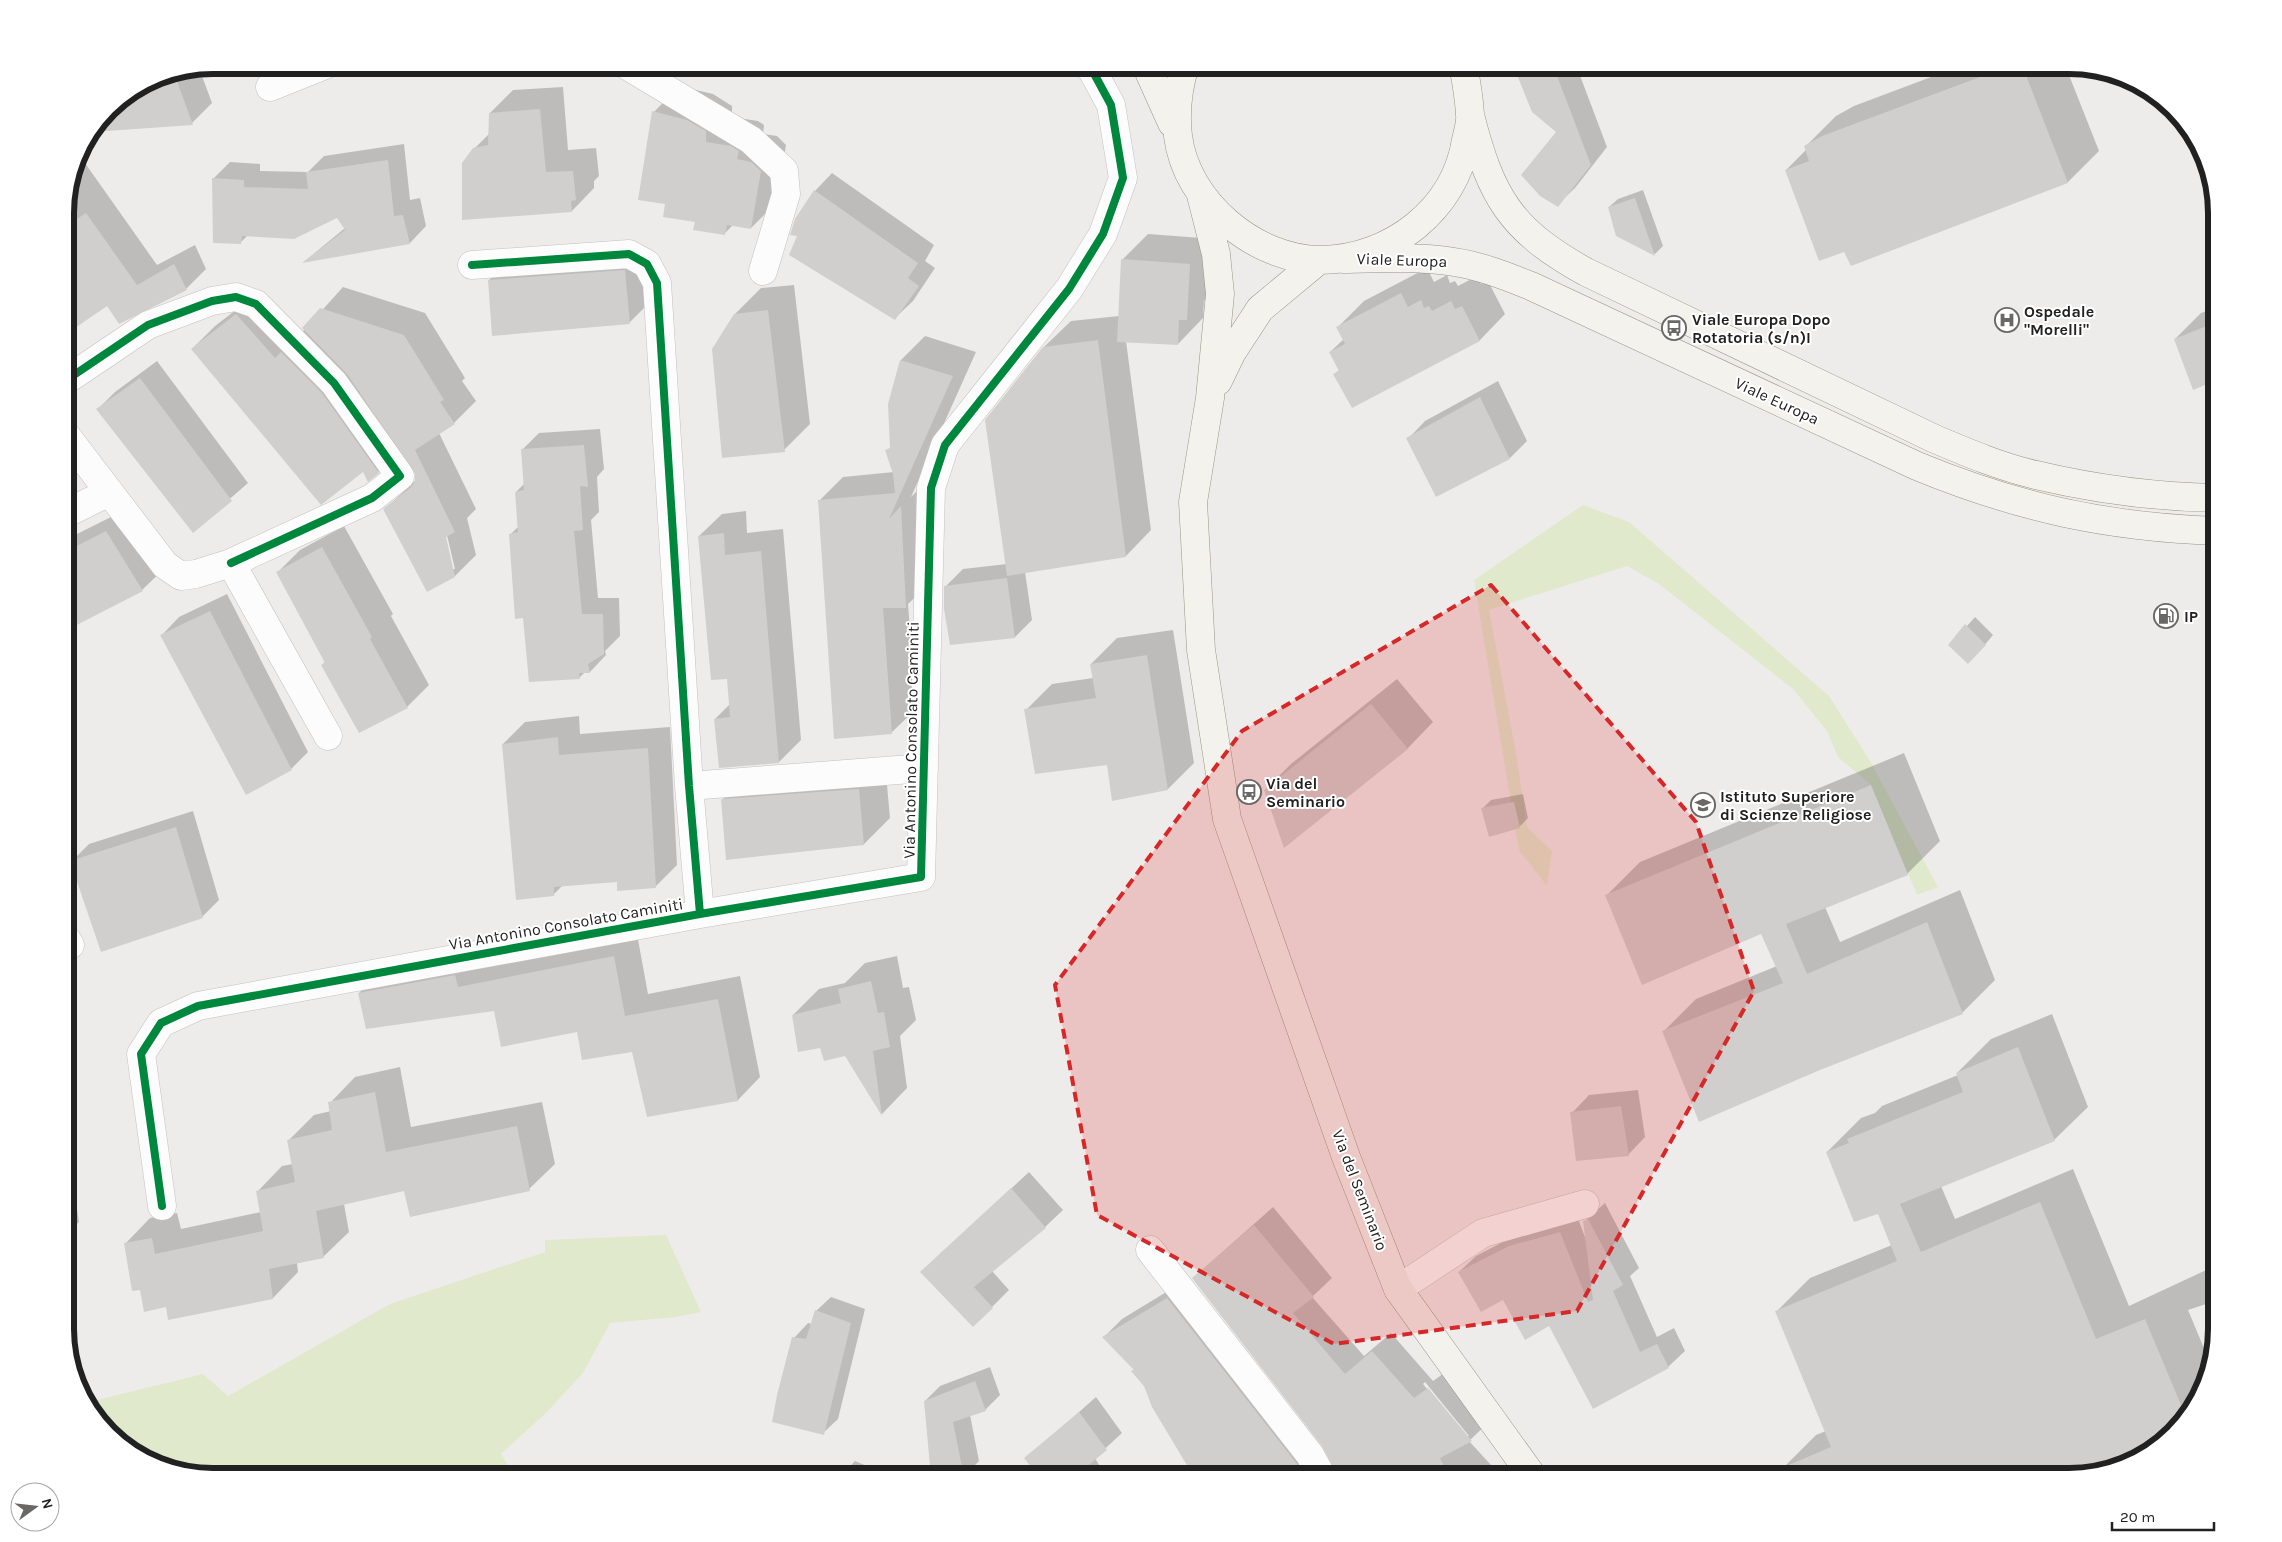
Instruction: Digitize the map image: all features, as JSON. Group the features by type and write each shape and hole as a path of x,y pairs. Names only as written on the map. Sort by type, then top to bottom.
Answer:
{"main road":[{"path":"1150,74 1178,137 1186,167 1201,195 1216,254 1220,294 1210,398"},
{"path":"1178,137 1177,92 1182,74"},
{"path":"1210,398 1232,352 1260,309 1331,259 1383,247 1418,225 1446,194 1464,156 1470,115 1464,74"},
{"name":"Viale Europa","path":"1470,115 1488,176 1500,199 1515,220 1556,255 1586,272 1935,439 1980,458 2034,475 2083,485 2133,492 2208,497"},
{"name":"Viale Europa","path":"1201,195 1233,229 1273,251 1331,259 1407,258 1445,261 1494,271 1531,286 1917,466 1967,487 2025,505 2128,525 2208,530"},
{"name":"Via del Seminario","path":"1210,398 1194,502 1201,650 1227,819 1346,1157 1398,1289 1527,1468"}],"street":[{"path":"270,86 301,74"},
{"path":"641,74 751,140 784,171 786,194 763,271"},
{"name":"Via Antonino Consolato Caminiti","path":"162,1206 141,1054 161,1023 198,1006 700,914 922,877 931,488 945,445 1069,289 1103,234 1122,178 1111,105 1094,74"},
{"path":"472,265 629,254 647,264 657,283 689,786 700,914"},
{"path":"74,375 148,325 212,301 236,297 256,304 334,383 400,476 372,498 232,562 196,574 181,576 165,565 74,446"},
{"path":"74,510 109,492"},
{"path":"232,562 328,736"},
{"path":"689,786 924,768"},
{"path":"1398,1289 1483,1233 1585,1204"},
{"path":"1150,1250 1310,1455 1317,1468"}],"highlighted area":[{"path":"1491,585 1696,822 1754,991 1577,1311 1334,1344 1097,1215 1055,985 1242,731"}],"green space":[{"path":"1583,505 1629,522 1829,696 1870,761 1938,887 1917,895 1871,785 1838,757 1827,731 1793,689 1659,584 1627,566 1489,610 1516,753 1527,827 1552,851 1547,886 1519,850 1474,580"},
{"path":"666,1235 701,1312 676,1317 610,1323 583,1373 546,1413 501,1454 510,1468 195,1467 168,1461 136,1445 108,1421 93,1401 203,1374 228,1396 390,1304 545,1252 545,1240"}],"building":[{"path":"1517,74 1556,74 1591,165 1558,207 1540,196 1521,175 1556,132 1532,112"},
{"path":"1988,74 2026,74 2068,183 1851,266 1844,252 1819,261 1785,170 1809,161 1804,146 1822,136"},
{"path":"176,79 193,125 100,131 121,108 143,92"},
{"path":"540,109 546,172 573,171 576,200 571,201 572,212 462,220 462,163 473,148 488,145 489,113"},
{"path":"652,111 687,120 706,131 706,142 731,146 739,151 737,159 751,162 761,171 751,229 727,225 725,235 693,230 695,222 663,217 665,204 638,200"},
{"path":"388,160 394,216 403,215 410,244 302,263 345,230 337,218 294,239 242,236 241,244 213,243 212,178 244,180 244,187 308,189 306,172"},
{"path":"814,190 918,263 908,278 919,286 895,320 789,255 797,236 790,235 795,219"},
{"path":"1635,198 1655,256 1616,236 1608,207"},
{"path":"86,213 137,285 174,264 187,290 119,324 107,306 74,329 74,221"},
{"path":"1121,259 1190,264 1187,320 1179,320 1178,345 1117,342"},
{"path":"625,270 630,324 492,336 488,280"},
{"path":"1401,293 1408,307 1421,300 1424,308 1429,306 1432,311 1451,301 1455,309 1462,306 1480,341 1352,408 1333,374 1339,371 1329,352 1345,344 1336,327"},
{"path":"320,308 404,335 444,400 440,402 455,424 415,450 455,532 446,537 455,577 427,592 383,509 410,488 415,482 415,474 347,374 302,328"},
{"path":"768,310 785,452 722,458 712,349 734,314"},
{"path":"236,314 275,358 281,352 322,393 379,473 368,482 363,472 321,505 191,349"},
{"path":"2208,326 2208,384 2193,390 2174,339"},
{"path":"1098,340 1126,557 1007,576 985,420 1043,347"},
{"path":"900,360 953,376 889,519 901,506 906,608 883,608 892,734 834,739 818,500 895,493 893,474 885,450 890,448 888,404"},
{"path":"140,378 232,501 193,533 96,409"},
{"path":"1480,397 1510,459 1436,497 1406,438"},
{"path":"584,445 588,487 580,486 583,530 574,531 582,614 603,614 604,654 588,664 590,673 579,673 580,679 529,682 523,618 515,619 509,534 518,532 515,492 524,490 521,449"},
{"path":"106,531 143,591 74,626 74,547"},
{"path":"724,533 725,555 761,551 779,763 719,768 714,719 730,717 727,679 711,680 698,536"},
{"path":"322,547 372,637 370,639 408,708 359,733 321,665 325,663 276,572"},
{"path":"1007,578 1015,638 950,645 944,609 944,586"},
{"path":"210,611 292,770 246,795 160,635"},
{"path":"1965,624 1986,645 1968,664 1948,645"},
{"path":"1147,655 1168,790 1112,801 1107,765 1035,774 1024,709 1096,698 1090,664"},
{"path":"1371,704 1408,749 1284,848 1264,790"},
{"path":"558,737 559,755 648,748 656,888 617,891 617,882 554,887 554,896 516,900 502,744"},
{"path":"1871,785 1908,875 1786,924 1807,974 1927,922 1963,1014 1820,1070 1699,1122 1662,1031 1783,983 1761,934 1642,985 1605,895"},
{"path":"859,789 864,845 726,860 721,799"},
{"path":"1514,802 1520,828 1489,837 1481,808"},
{"path":"176,827 203,918 101,952 74,873 74,860"},
{"path":"614,956 625,1016 718,999 738,1101 647,1117 632,1052 582,1060 577,1032 501,1047 494,1011 366,1029 358,993 455,975 458,987"},
{"path":"871,981 878,1013 884,1012 890,1047 873,1051 882,1116 845,1056 824,1061 820,1048 798,1052 792,1015 841,1003 838,989"},
{"path":"2018,1047 2055,1141 1900,1204 1921,1252 2040,1202 2096,1339 2145,1319 2183,1409 2174,1421 2139,1450 2122,1458 2087,1467 1781,1468 1831,1447 1775,1311 1897,1261 1878,1214 1854,1222 1826,1152 1849,1143 1847,1139 1963,1092 1956,1073"},
{"path":"375,1092 386,1152 517,1126 530,1191 410,1217 404,1191 316,1211 324,1258 269,1269 273,1299 168,1320 166,1307 144,1312 140,1290 132,1291 124,1243 152,1238 155,1254 263,1231 256,1191 295,1182 287,1140 332,1130 328,1102"},
{"path":"1621,1106 1629,1156 1576,1161 1570,1112"},
{"path":"1011,1188 1046,1228 974,1287 993,1308 973,1327 920,1272"},
{"path":"1588,1219 1623,1285 1613,1291 1640,1352 1657,1344 1669,1368 1593,1409 1549,1326 1525,1340 1503,1300 1481,1312 1458,1272 1509,1246 1560,1232 1588,1302 1593,1300 1583,1221"},
{"path":"1254,1225 1314,1297 1293,1313 1345,1374 1372,1351 1414,1398 1428,1388 1472,1441 1440,1458 1444,1467 1442,1468 1333,1468 1322,1446 1192,1278"},
{"path":"1167,1298 1299,1468 1189,1468 1152,1407 1144,1386 1131,1371 1134,1370 1102,1337"},
{"path":"815,1310 851,1323 824,1435 772,1422 792,1337 806,1339"},
{"path":"975,1381 986,1411 953,1422 962,1468 930,1468 924,1401"},
{"path":"1079,1412 1107,1450 1085,1468 1032,1468 1024,1458"}],"cycle path":[{"path":"162,1206 141,1054 161,1023 198,1006 700,914 921,877 931,488 945,445 1069,289 1103,234 1123,178 1111,105 1094,74"},
{"path":"472,265 629,254 647,264 657,283 689,786 700,914"},
{"path":"74,375 148,325 212,301 236,297 256,304 334,383 400,476 372,498 231,563"}],"place":[{"name":"Ospedale \"Morelli\"","path":"2007,320"},
{"name":"Viale Europa Dopo Rotatoria (s/n)I","path":"1674,328"},
{"name":"IP","path":"2166,616"},
{"name":"Via del Seminario","path":"1249,792"},
{"name":"Istituto Superiore di Scienze Religiose","path":"1703,805"}]}
